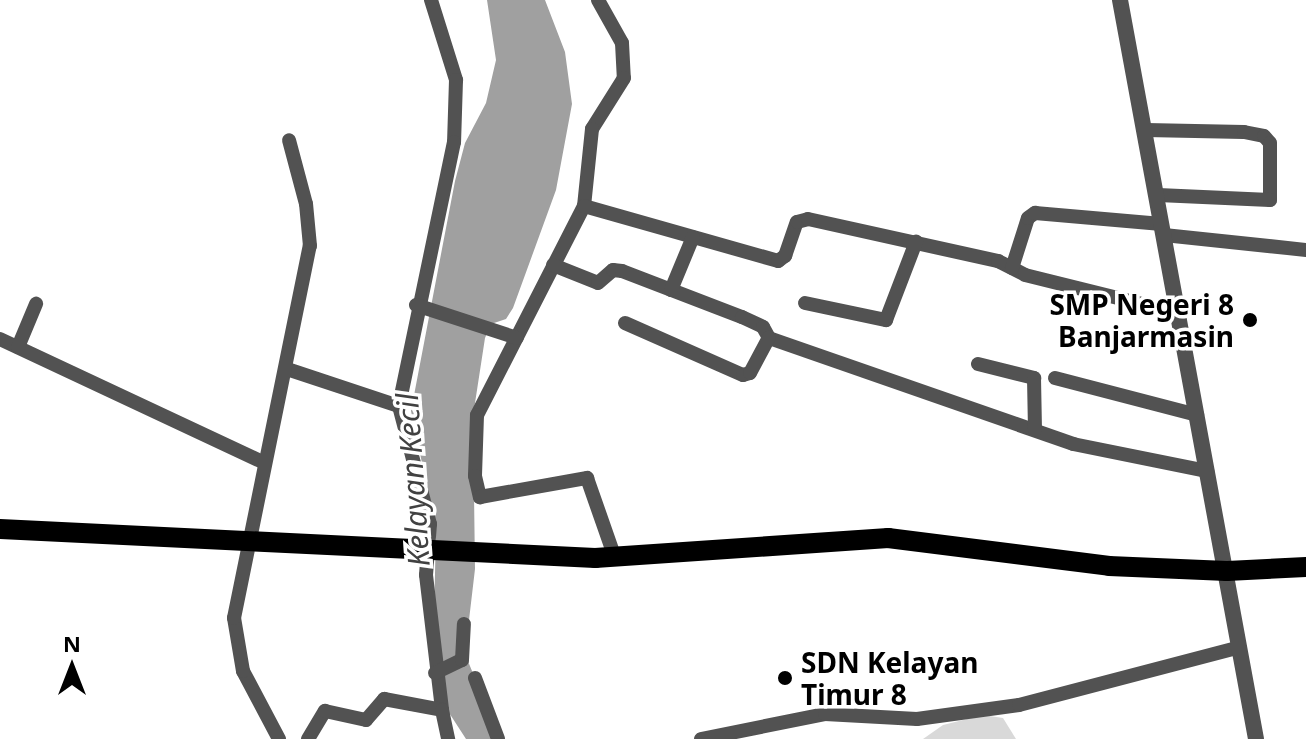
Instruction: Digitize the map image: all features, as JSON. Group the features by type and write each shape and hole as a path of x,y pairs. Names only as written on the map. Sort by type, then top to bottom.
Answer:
{"main road":[{"path":"0,529 615,558 888,538 1031,559 1227,571 1306,567"},
{"path":"1227,571 1232,563 1306,558"}],"street":[{"path":"431,0 453,65 456,101 449,180 399,406 430,524 426,575 436,671 448,739"},
{"path":"598,0 622,43 626,67 592,129 584,206 475,420 477,494 585,477 615,558"},
{"path":"1120,0 1256,739"},
{"path":"1146,130 1244,132 1264,136 1270,143 1274,193 1270,200 1158,195"},
{"path":"279,739 239,659 234,618 247,540 287,369 310,246 306,204 289,140"},
{"path":"584,206 778,261 785,256 802,219 916,242 1179,313"},
{"path":"1012,268 1028,218 1035,213 1306,250"},
{"path":"671,290 693,237"},
{"path":"805,303 886,320 916,242"},
{"path":"553,265 598,283 613,270 622,271 763,327 769,338 1035,430 1101,451 1207,471"},
{"path":"18,347 36,304"},
{"path":"419,306 517,338"},
{"path":"625,323 743,375 750,373 769,338"},
{"path":"0,339 263,462"},
{"path":"978,364 1034,378 1035,430"},
{"path":"287,369 399,406"},
{"path":"1055,378 1197,415"},
{"path":"436,671 462,660 459,641 464,624"},
{"path":"701,739 825,714 917,719 1019,705 1237,648"},
{"path":"475,678 498,739"},
{"path":"308,739 325,711 366,720 384,699 442,710"}],"shaded area":[{"path":"487,0 545,0 565,52 572,104 556,190 513,308 506,319 491,324 485,338 473,416 475,569 465,654 500,739 466,739 444,705 434,618 436,529 411,411 455,181 465,143 486,103 496,60"},
{"path":"983,715 1003,718 1016,739 923,739 943,725"}],"place":[{"name":"SMP Negeri 8 Banjarmasin","path":"1250,320"},
{"name":"SDN Kelayan Timur 8","path":"785,678"}],"water label":[{"name":"Kelayan Kecil","path":"413,480"}]}
